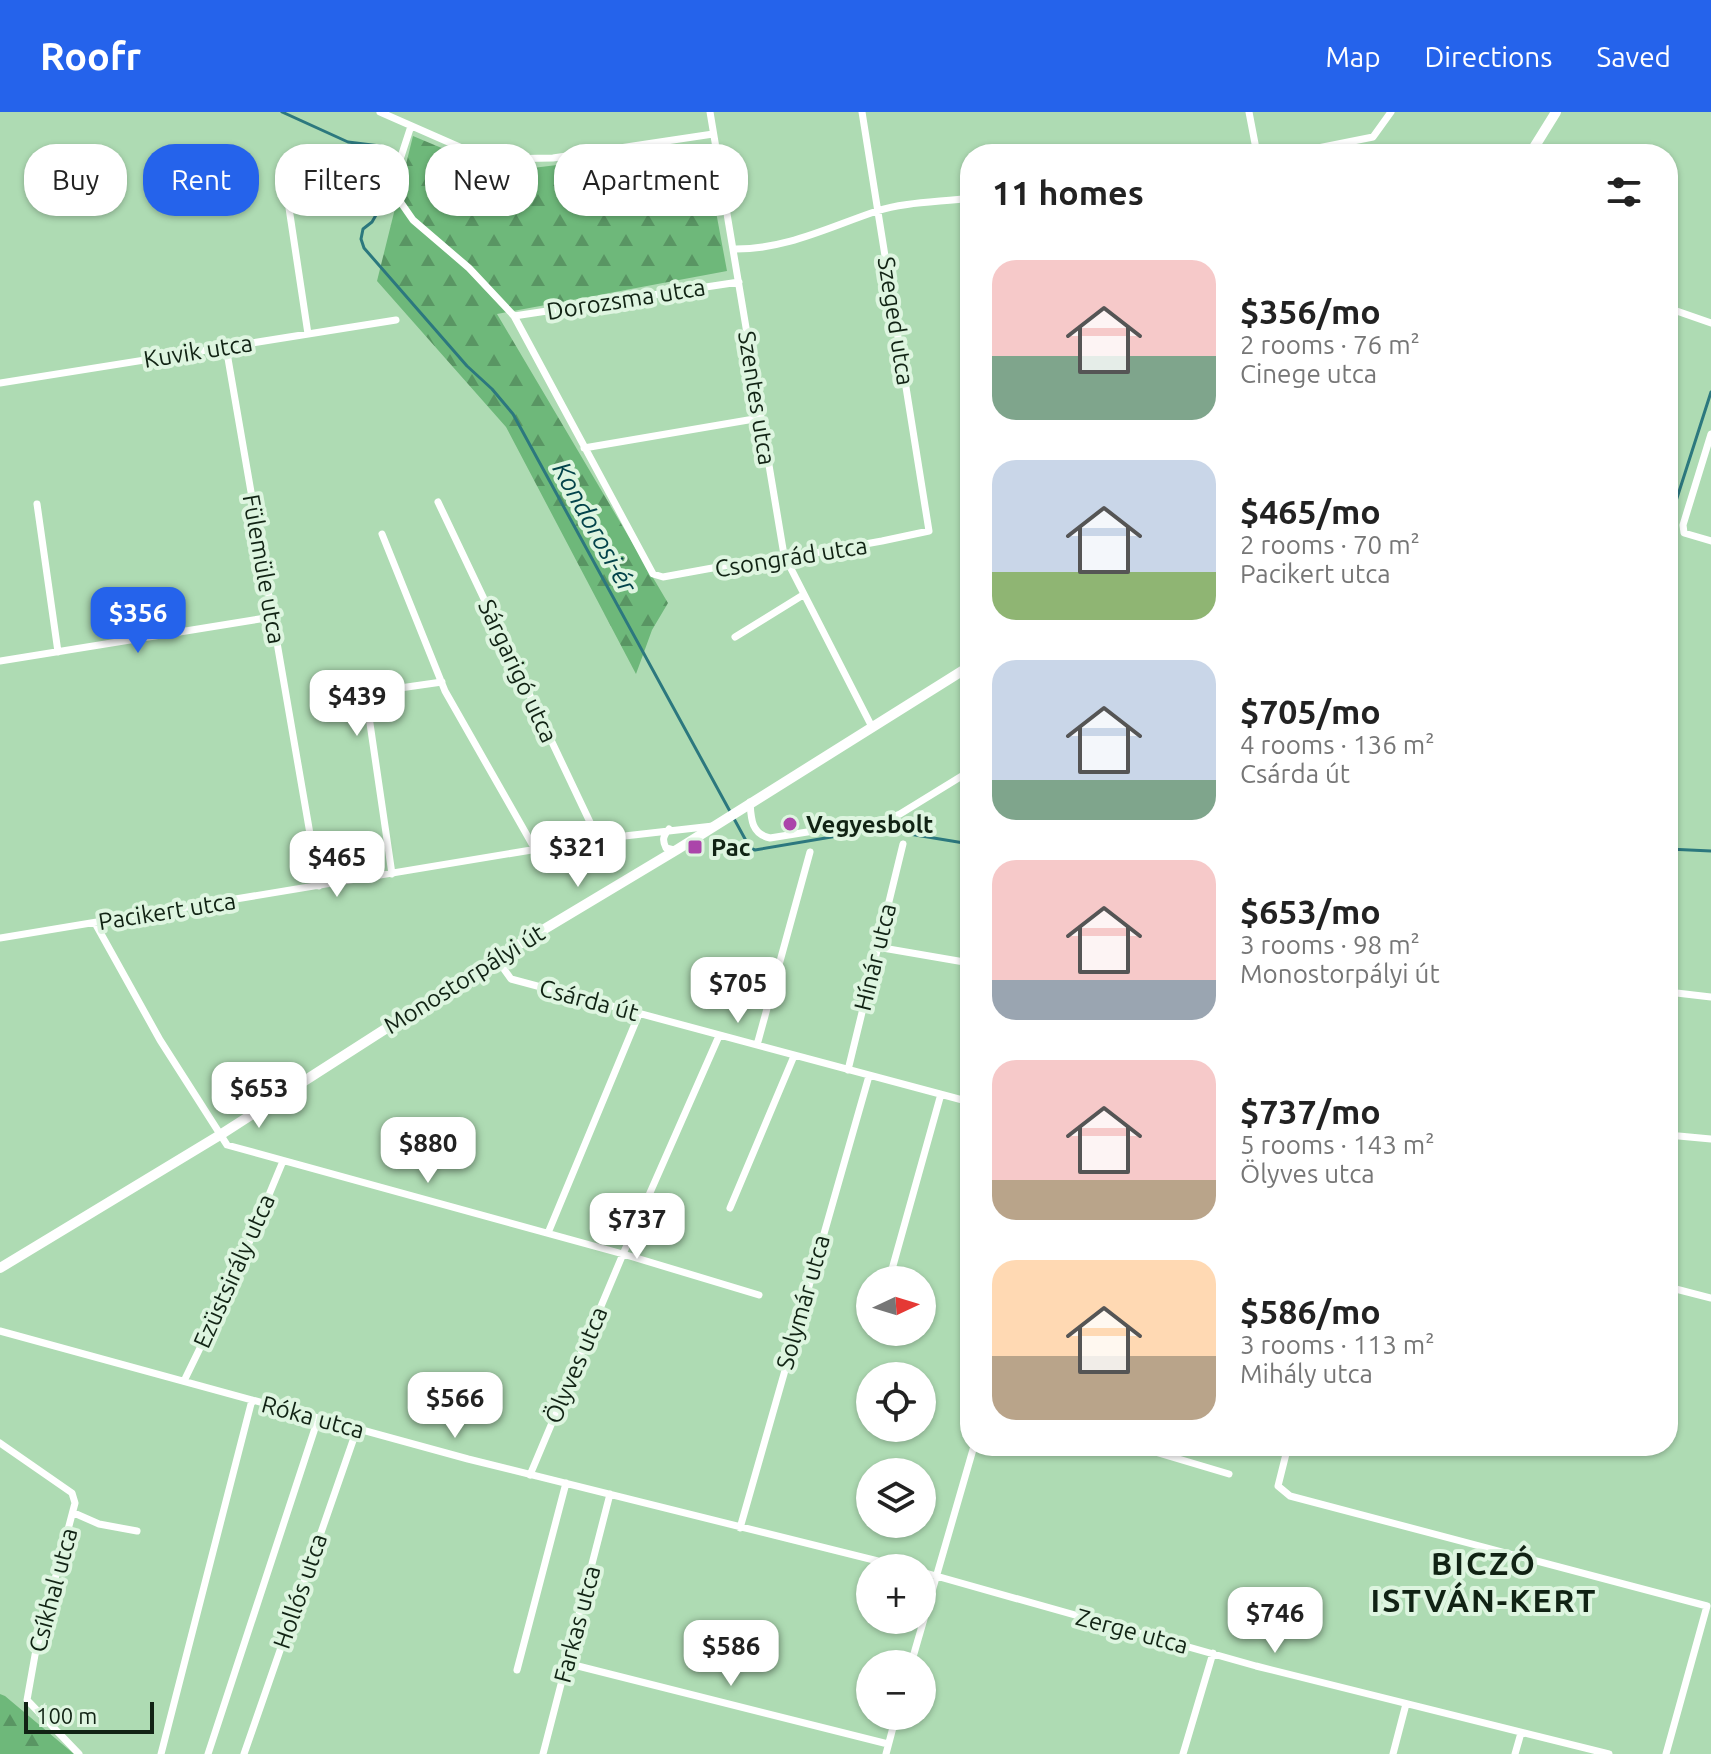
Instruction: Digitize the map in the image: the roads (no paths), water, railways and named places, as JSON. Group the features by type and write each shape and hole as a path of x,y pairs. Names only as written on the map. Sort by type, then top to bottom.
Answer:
{"street":[{"path":"380,112 471,152 497,159 553,158 713,134"},
{"path":"399,121 403,112"},
{"name":"Szentes utca","path":"710,112 783,551 872,727"},
{"name":"Szeged utca","path":"862,112 929,531"},
{"path":"1249,112 1255,144"},
{"path":"1338,144 1373,137 1391,112"},
{"path":"1536,144 1556,112"},
{"path":"411,126 395,175 397,197 413,220 469,268 514,316 584,448 760,418"},
{"path":"733,249 800,240 879,210 960,199"},
{"path":"290,216 308,334"},
{"name":"Dorozsma utca","path":"514,316 739,282"},
{"path":"1678,311 1711,323"},
{"name":"Kuvik utca","path":"0,383 396,320"},
{"name":"Fülemüle utca","path":"226,347 319,886"},
{"path":"1711,434 1683,525 1684,533 1711,541"},
{"name":"Csongrád utca","path":"584,448 653,574 663,577 783,551 815,553 929,531"},
{"name":"Sárgarigó utca","path":"438,502 598,839"},
{"path":"37,504 58,652"},
{"path":"382,534 442,682 536,851"},
{"path":"735,637 803,595"},
{"path":"0,661 272,617"},
{"name":"Monostorpályi út","path":"0,1268 220,1135 496,958 678,849 960,672"},
{"path":"392,874 367,703 372,692 442,682"},
{"path":"750,802 756,832 770,838 888,819 960,777"},
{"name":"Pacikert utca","path":"0,938 598,839 714,825"},
{"path":"669,829 663,836 663,843 670,850 678,849"},
{"name":"Hínár utca","path":"848,1070 903,844"},
{"path":"757,1045 810,852"},
{"path":"95,923 160,1040 227,1145 623,1254 759,1295"},
{"path":"877,947 960,961"},
{"name":"Csárda út","path":"496,958 511,979 960,1099"},
{"path":"1678,993 1711,997"},
{"path":"548,1233 639,1014"},
{"name":"Ölyves utca","path":"530,1475 719,1036"},
{"path":"730,1208 794,1056"},
{"name":"Solymár utca","path":"740,1528 869,1076"},
{"path":"893,1266 941,1094"},
{"path":"1678,1136 1711,1139"},
{"name":"Ezüstsirály utca","path":"184,1381 237,1272 283,1161"},
{"path":"1678,1290 1711,1298"},
{"name":"Róka utca","path":"0,1331 530,1475 856,1556"},
{"path":"161,1754 199,1596 252,1400"},
{"path":"208,1754 318,1419"},
{"name":"Hollós utca","path":"244,1754 357,1429"},
{"name":"Csíkhal utca","path":"0,1443 72,1493 74,1513 35,1655 27,1700 79,1754"},
{"path":"936,1575 971,1456"},
{"path":"1169,1456 1229,1474"},
{"path":"1285,1456 1278,1486 1290,1496 1707,1606 1666,1754"},
{"path":"517,1670 566,1483"},
{"name":"Farkas utca","path":"543,1754 610,1494"},
{"path":"74,1513 99,1524 137,1531"},
{"name":"Zerge utca","path":"936,1575 1256,1666 1609,1754"},
{"path":"1183,1754 1213,1653"},
{"path":"566,1663 888,1744"},
{"path":"1393,1754 1406,1704"},
{"path":"886,1754 892,1730"},
{"path":"1515,1754 1521,1733"}],"waterway":[{"name":"Kondorosi-ér","path":"282,112 348,142 380,146 386,150 375,189 376,215 363,229 361,239 364,248 513,414 750,848 755,850 879,829 960,842"},
{"path":"1678,495 1711,392"},
{"name":"Kondorosi-ér","path":"1678,849 1711,851"}],"place":[{"name":"Vegyesbolt","path":"790,824"},
{"name":"Pac","path":"695,847"}],"district":[{"name":"BICZÓ ISTVÁN-KERT","path":"1484,1582"}]}
